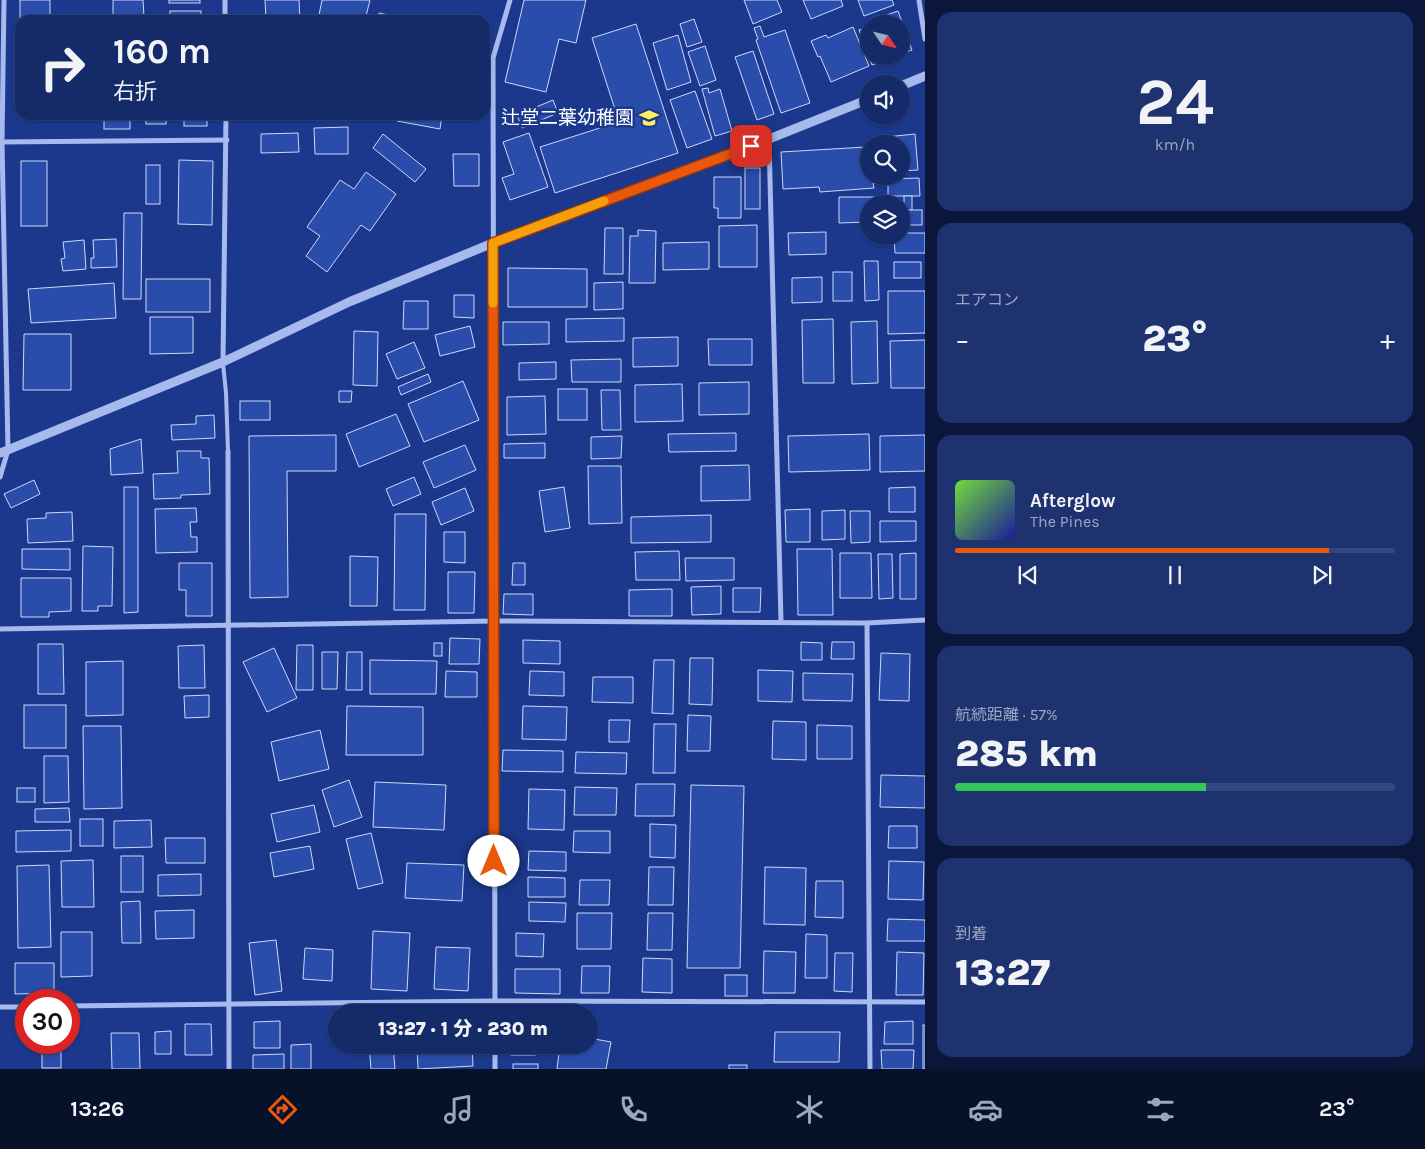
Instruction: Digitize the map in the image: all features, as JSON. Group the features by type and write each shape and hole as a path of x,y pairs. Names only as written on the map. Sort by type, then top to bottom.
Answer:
{"street":[{"path":"0,477 4,451 1,142 4,0"},
{"path":"225,0 225,15"},
{"path":"494,1001 493,58 510,0"},
{"path":"919,0 925,39"},
{"path":"910,82 925,76"},
{"path":"4,451 223,362 349,302 493,243 770,139 860,103"},
{"path":"223,362 226,120"},
{"path":"770,139 780,622"},
{"path":"1,142 227,140"},
{"path":"228,451 229,1069"},
{"path":"0,629 494,622 867,622 925,620"},
{"path":"867,622 870,1069"},
{"path":"80,1006 494,1001 925,1002"},
{"path":"0,1007 15,1006"},
{"path":"495,1054 495,1069"}],"lane":[{"path":"223,362 228,451"}],"building":[{"path":"20,0 50,0 50,15 20,15"},
{"path":"113,0 143,0 144,15 113,15"},
{"path":"169,0 200,0 200,3 169,3"},
{"path":"265,0 299,0 300,15 266,15"},
{"path":"322,0 370,0 366,15 319,15"},
{"path":"524,0 586,0 576,43 559,39 546,92 505,82"},
{"path":"744,0 777,0 782,12 753,24"},
{"path":"803,0 841,0 843,6 811,19"},
{"path":"858,0 892,0 894,5 864,15"},
{"path":"170,11 201,11 201,15 170,15"},
{"path":"898,11 899,15 887,15"},
{"path":"694,19 702,42 687,47 680,24"},
{"path":"636,24 678,153 555,193 540,147 619,122 592,38"},
{"path":"760,26 764,37 785,30 810,103 781,113 756,40 758,39 754,28"},
{"path":"853,27 860,44 860,65 869,66 831,82 820,56 818,57 811,41 826,35 828,38"},
{"path":"678,35 691,82 667,90 653,43"},
{"path":"705,46 716,80 700,86 688,52"},
{"path":"753,51 774,114 757,120 735,57"},
{"path":"708,88 709,93 720,89 732,131 715,136 702,89"},
{"path":"695,91 712,139 687,148 670,100"},
{"path":"553,100 558,113 522,128 517,115"},
{"path":"104,120 130,120 130,129 104,129"},
{"path":"146,120 166,120 166,124 146,124"},
{"path":"184,120 207,120 207,126 184,126"},
{"path":"397,120 441,120 440,129"},
{"path":"348,127 348,154 315,154 314,128"},
{"path":"298,133 299,152 261,153 261,134"},
{"path":"529,133 548,187 510,200 502,178 514,174 503,142"},
{"path":"383,134 426,169 415,182 373,148"},
{"path":"915,134 918,170 910,170 910,135 905,135"},
{"path":"860,147 860,185 873,185 874,188 820,192 819,187 783,189 781,152"},
{"path":"453,154 479,154 479,186 454,186"},
{"path":"179,160 213,161 212,225 178,224"},
{"path":"21,161 47,161 47,226 21,226"},
{"path":"146,165 160,165 160,204 146,204"},
{"path":"745,168 760,168 760,209 745,209"},
{"path":"366,172 396,194 370,231 361,225 327,272 306,256 320,236 307,227 340,180 354,189"},
{"path":"714,177 741,177 741,218 718,218 718,208 714,208"},
{"path":"910,178 919,178 920,196 888,195 888,185 910,185"},
{"path":"910,196 912,196 912,210 910,210"},
{"path":"839,197 860,197 860,222 839,223"},
{"path":"910,210 922,210 922,225 910,225"},
{"path":"124,213 142,213 141,299 123,299"},
{"path":"757,225 757,267 719,267 719,226"},
{"path":"605,228 623,228 623,274 604,274"},
{"path":"638,230 656,231 655,283 629,283 630,236 638,236"},
{"path":"826,232 826,254 789,255 788,233"},
{"path":"910,233 925,233 925,253 895,253 895,245 910,245"},
{"path":"116,239 117,267 91,268 91,258 94,258 93,240"},
{"path":"84,240 86,269 63,271 61,259 65,258 63,242"},
{"path":"709,242 709,269 663,270 663,243"},
{"path":"864,261 878,261 879,300 865,301"},
{"path":"894,262 921,262 921,278 894,278"},
{"path":"508,268 587,269 587,307 508,307"},
{"path":"833,272 852,272 852,301 833,301"},
{"path":"822,277 822,302 792,303 792,278"},
{"path":"146,279 210,279 210,312 146,312"},
{"path":"623,282 623,309 594,310 594,283"},
{"path":"114,283 116,318 31,323 28,289"},
{"path":"888,291 925,291 925,333 888,334"},
{"path":"454,295 474,295 474,318 454,317"},
{"path":"404,301 428,301 428,329 403,329"},
{"path":"150,317 193,317 193,353 150,354"},
{"path":"624,318 624,341 566,342 566,319"},
{"path":"833,319 834,383 803,383 802,320"},
{"path":"877,321 878,383 852,384 851,322"},
{"path":"503,322 549,322 549,344 503,345"},
{"path":"470,326 475,347 440,356 435,335"},
{"path":"354,331 378,332 377,386 353,385"},
{"path":"24,334 71,334 71,390 23,390"},
{"path":"678,337 678,366 633,367 633,338"},
{"path":"708,339 752,339 752,365 709,365"},
{"path":"925,340 925,388 891,388 890,341"},
{"path":"414,342 425,368 397,379 386,354"},
{"path":"621,359 621,382 572,382 571,360"},
{"path":"556,362 556,379 519,380 519,363"},
{"path":"428,374 431,382 401,395 398,387"},
{"path":"463,381 479,420 424,442 408,404"},
{"path":"749,382 749,414 699,415 699,383"},
{"path":"682,384 683,421 635,422 635,385"},
{"path":"558,389 587,389 587,420 558,420"},
{"path":"601,390 620,390 621,430 602,430"},
{"path":"339,391 352,391 351,402 339,402"},
{"path":"545,396 546,434 507,435 507,397"},
{"path":"240,401 270,401 270,420 240,420"},
{"path":"396,414 410,446 359,467 346,434"},
{"path":"214,415 215,438 172,440 171,425 196,424 196,416"},
{"path":"736,433 736,451 669,452 668,434"},
{"path":"869,434 870,470 789,472 788,436"},
{"path":"336,435 336,471 287,471 288,597 250,598 249,436"},
{"path":"925,435 925,471 880,472 880,436"},
{"path":"622,436 621,458 591,459 591,437"},
{"path":"141,439 143,473 111,475 110,449"},
{"path":"545,443 545,458 504,458 504,444"},
{"path":"465,445 476,470 434,488 423,462"},
{"path":"177,451 201,451 201,458 209,458 210,494 181,495 181,498 154,499 153,474 178,473"},
{"path":"749,465 750,500 701,501 701,466"},
{"path":"588,466 621,466 622,523 589,524"},
{"path":"414,477 421,494 393,506 386,489"},
{"path":"34,480 40,494 11,508 4,494"},
{"path":"124,487 138,487 138,612 124,613"},
{"path":"564,487 570,528 545,532 539,491"},
{"path":"915,487 915,512 889,512 889,488"},
{"path":"465,488 474,511 441,525 432,502"},
{"path":"196,508 197,522 190,522 191,537 197,537 197,552 156,553 155,509"},
{"path":"810,509 810,542 786,542 785,510"},
{"path":"845,510 845,539 822,540 822,511"},
{"path":"850,511 870,511 870,542 851,543"},
{"path":"72,512 73,541 28,543 27,519 46,518 46,513"},
{"path":"395,514 426,514 425,610 394,610"},
{"path":"711,515 711,542 631,543 631,517"},
{"path":"880,521 916,521 916,541 880,542"},
{"path":"444,532 465,532 465,563 444,562"},
{"path":"83,546 113,547 112,606 98,606 98,611 82,611"},
{"path":"22,549 70,549 70,570 22,569"},
{"path":"797,549 832,549 833,615 798,615"},
{"path":"679,551 680,580 636,580 635,552"},
{"path":"840,553 871,553 872,598 840,598"},
{"path":"916,553 916,599 900,599 900,554"},
{"path":"878,554 892,554 893,598 879,599"},
{"path":"350,556 378,557 377,606 350,606"},
{"path":"685,558 734,558 734,580 686,581"},
{"path":"179,563 212,563 212,616 186,616 186,590 179,590"},
{"path":"513,563 525,563 525,585 512,585"},
{"path":"448,572 475,572 474,613 448,613"},
{"path":"21,578 71,578 71,611 49,612 49,617 21,617"},
{"path":"721,586 721,614 692,615 691,587"},
{"path":"733,588 761,588 760,612 733,612"},
{"path":"672,589 672,616 629,616 629,590"},
{"path":"504,594 533,594 533,615 503,614"},
{"path":"450,638 480,639 479,664 449,664"},
{"path":"523,640 560,641 560,664 523,663"},
{"path":"801,642 822,643 822,660 801,660"},
{"path":"832,642 854,642 854,659 831,659"},
{"path":"434,643 442,643 442,656 434,656"},
{"path":"38,644 63,644 64,694 38,694"},
{"path":"204,645 205,688 179,688 178,646"},
{"path":"297,645 313,645 313,690 296,690"},
{"path":"274,648 297,698 267,712 243,662"},
{"path":"322,652 338,652 337,689 322,689"},
{"path":"347,652 362,652 362,690 346,690"},
{"path":"881,653 910,654 909,701 879,700"},
{"path":"690,658 713,658 712,705 689,704"},
{"path":"370,660 437,661 436,694 370,694"},
{"path":"654,660 674,660 673,714 652,713"},
{"path":"123,661 123,715 86,716 86,662"},
{"path":"758,670 793,671 792,702 758,701"},
{"path":"446,671 477,672 477,697 445,697"},
{"path":"530,671 564,672 564,696 529,695"},
{"path":"803,673 853,674 852,701 803,700"},
{"path":"593,677 633,677 633,703 592,702"},
{"path":"209,695 209,717 185,718 184,696"},
{"path":"24,705 66,705 66,748 24,748"},
{"path":"347,706 423,707 423,755 346,755"},
{"path":"523,706 567,707 566,740 522,739"},
{"path":"688,715 711,716 710,751 687,751"},
{"path":"609,720 630,720 629,742 609,742"},
{"path":"773,721 806,722 806,760 772,759"},
{"path":"654,724 676,724 675,773 653,773"},
{"path":"817,725 852,726 852,759 817,759"},
{"path":"83,726 121,726 122,808 84,809"},
{"path":"320,730 329,769 279,781 271,742"},
{"path":"503,750 563,751 563,772 502,771"},
{"path":"576,752 627,753 626,774 575,773"},
{"path":"44,756 68,756 69,802 44,803"},
{"path":"881,775 925,776 925,808 880,807"},
{"path":"349,780 362,817 334,827 322,790"},
{"path":"375,782 446,785 444,830 373,827"},
{"path":"636,784 675,784 674,816 635,816"},
{"path":"691,785 744,786 740,968 687,968"},
{"path":"575,787 617,788 616,815 574,815"},
{"path":"17,788 35,788 35,802 17,802"},
{"path":"529,789 565,790 564,830 528,829"},
{"path":"314,805 320,832 277,842 271,814"},
{"path":"69,808 70,822 35,822 35,809"},
{"path":"80,819 103,819 103,846 80,846"},
{"path":"151,820 152,847 114,848 114,821"},
{"path":"650,824 676,825 675,858 650,857"},
{"path":"889,826 917,826 917,848 888,848"},
{"path":"71,830 71,851 16,852 16,831"},
{"path":"574,831 610,831 610,853 573,852"},
{"path":"371,833 383,883 358,889 346,839"},
{"path":"165,838 205,838 205,863 166,863"},
{"path":"310,846 314,869 274,877 270,853"},
{"path":"529,851 566,852 566,871 528,870"},
{"path":"121,856 143,856 143,892 121,892"},
{"path":"93,860 94,907 62,907 61,861"},
{"path":"889,861 924,862 923,900 888,899"},
{"path":"407,863 464,865 462,901 405,898"},
{"path":"49,865 51,947 18,948 17,866"},
{"path":"649,867 674,867 673,905 648,905"},
{"path":"765,867 806,868 805,925 764,924"},
{"path":"201,874 201,895 158,896 158,875"},
{"path":"528,877 565,878 565,897 528,897"},
{"path":"580,880 610,880 609,905 579,905"},
{"path":"816,881 843,881 843,918 815,917"},
{"path":"140,901 141,943 122,943 121,902"},
{"path":"529,902 566,903 565,922 529,921"},
{"path":"194,910 194,938 156,939 155,911"},
{"path":"577,913 612,913 611,949 577,949"},
{"path":"648,913 673,913 672,950 647,950"},
{"path":"888,919 925,920 925,941 887,941"},
{"path":"373,931 410,933 407,991 371,989"},
{"path":"61,932 92,932 92,976 61,977"},
{"path":"516,933 544,934 543,957 516,956"},
{"path":"806,934 827,935 827,978 805,978"},
{"path":"276,940 282,991 255,995 249,943"},
{"path":"436,947 470,948 468,991 434,989"},
{"path":"305,948 333,950 332,981 303,979"},
{"path":"764,951 796,952 795,993 763,993"},
{"path":"897,952 924,953 923,995 896,995"},
{"path":"835,953 853,953 852,992 834,991"},
{"path":"643,958 672,959 672,993 642,992"},
{"path":"15,963 54,963 54,989 15,989"},
{"path":"582,966 610,966 609,993 581,993"},
{"path":"515,969 560,969 560,994 515,993"},
{"path":"725,975 747,975 747,996 725,996"},
{"path":"280,1021 280,1048 254,1048 254,1022"},
{"path":"913,1021 913,1044 884,1044 885,1022"},
{"path":"185,1024 211,1024 212,1055 185,1055"},
{"path":"923,1025 925,1025 925,1069 923,1069"},
{"path":"171,1031 171,1054 155,1054 155,1032"},
{"path":"775,1032 840,1032 839,1062 774,1062"},
{"path":"111,1033 139,1033 140,1069 112,1069"},
{"path":"598,1040 611,1042 606,1069 557,1069 559,1054 598,1054"},
{"path":"311,1044 311,1069 291,1069 291,1045"},
{"path":"881,1050 914,1050 913,1069 882,1069"},
{"path":"42,1054 61,1054 61,1068 42,1068"},
{"path":"284,1054 284,1069 253,1069 253,1055"},
{"path":"370,1054 394,1054 395,1069 371,1069"},
{"path":"417,1054 472,1054 473,1066 418,1069"},
{"path":"511,1054 535,1054 535,1055"},
{"path":"513,1064 538,1064 538,1069 513,1069"},
{"path":"729,1065 747,1065 747,1069 729,1069"}],"slow traffic":[{"path":"493,303 493,243 604,201"}],"place":[{"name":"辻堂二葉幼稚園","path":"649,118"}],"route":[{"path":"494,861 493,243 751,146"}]}
